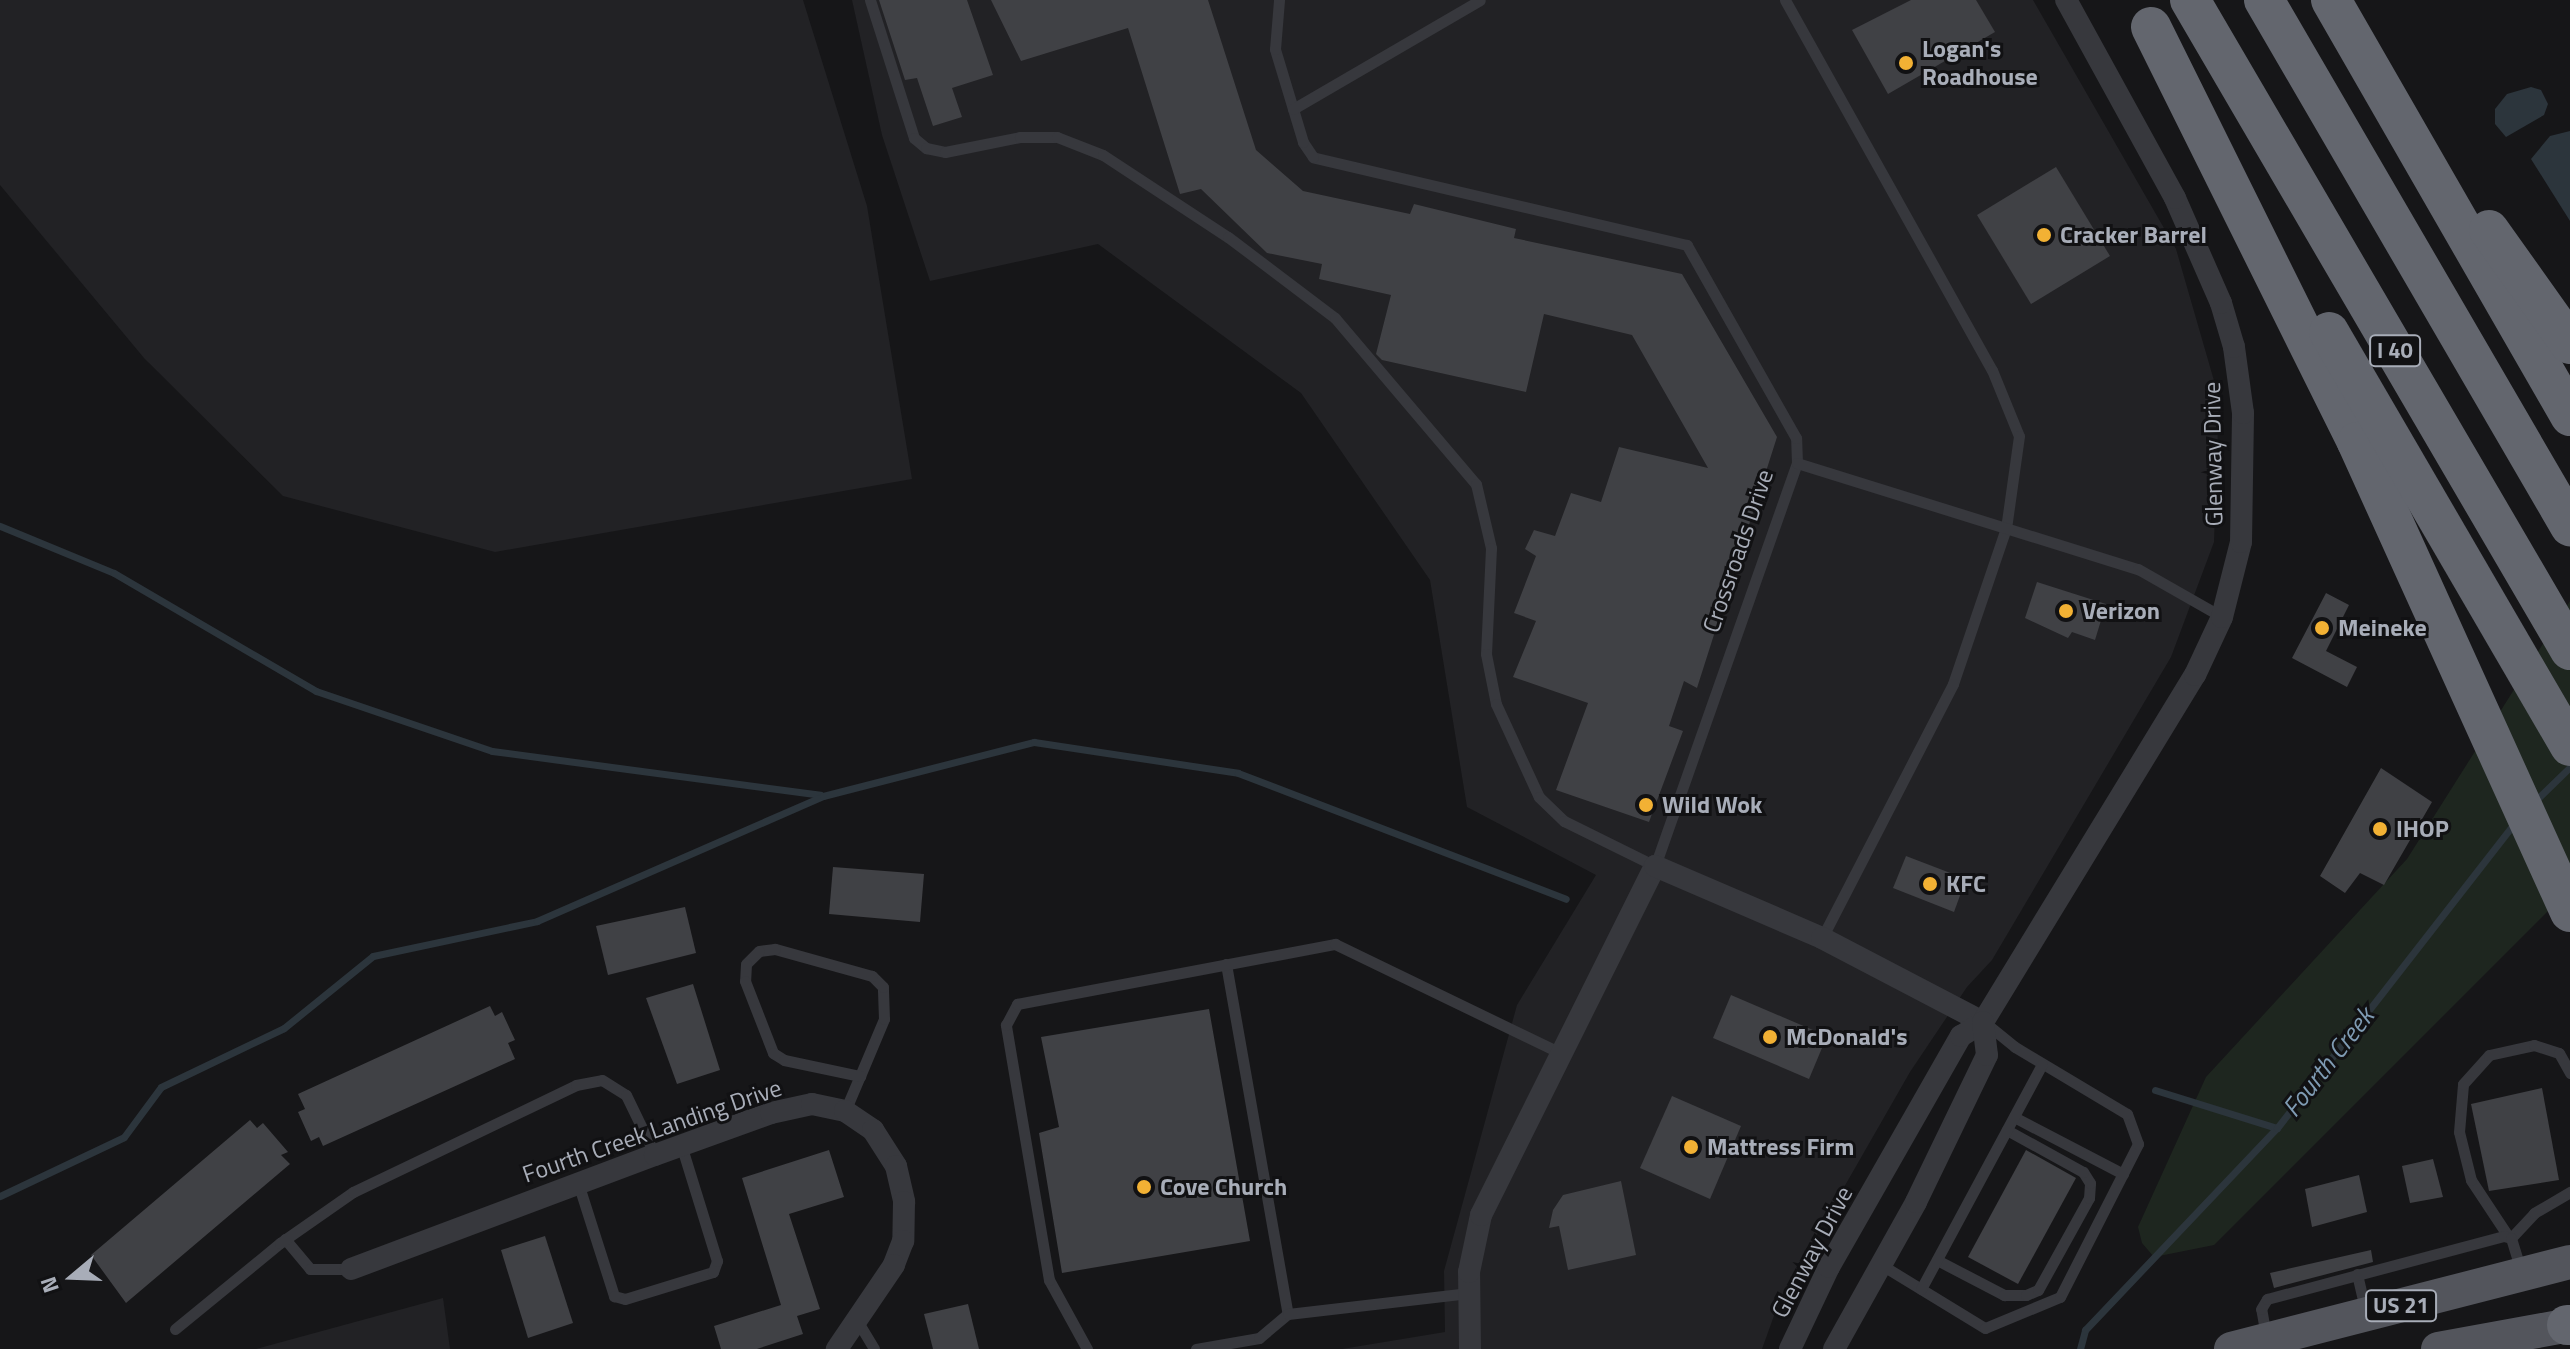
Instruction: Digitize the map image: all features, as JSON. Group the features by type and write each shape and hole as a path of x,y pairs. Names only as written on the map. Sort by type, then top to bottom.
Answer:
{"highway":[{"name":"I 40","path":"2190,0 2562,636"},
{"name":"I 40","path":"2264,0 2570,526"},
{"path":"2143,13 2570,746"},
{"path":"2143,13 2357,442 2570,912"},
{"path":"2339,13 2570,344"},
{"path":"2339,13 2570,416"}],"main road":[{"name":"US 21","path":"2231,1349 2570,1262"},
{"name":"US 21","path":"2438,1349 2569,1325"}],"street":[{"name":"Glenway Drive","path":"1790,1349 1829,1267 1961,1036 1983,1022 2195,675 2222,617 2241,542 2245,473 2234,347 2175,198 2066,0"},
{"path":"1655,866 1822,938 1983,1022 1987,1055 1834,1349"},
{"name":"Crossroads Drive","path":"1470,1349 1469,1293 1481,1215 1655,866"},
{"name":"Fourth Creek Landing Drive","path":"351,1269 681,1145 771,1113 812,1104 845,1111 873,1130 896,1166 904,1202 903,1241 894,1265 837,1349"},
{"path":"1848,1349 1851,1316"}],"lane":[{"path":"870,0 914,138 926,148 945,152 1020,137 1057,137 1103,155 1228,237 1335,318 1476,484 1491,548 1486,654 1496,704 1539,797 1564,821 1655,866"},
{"name":"Crossroads Drive","path":"1279,0 1275,49 1303,142 1313,157 1328,164 1687,245 1796,438 1797,463 1655,866"},
{"path":"1293,109 1480,0"},
{"path":"1785,0 2008,407 2019,436 2006,528 1953,684 1822,938"},
{"path":"1797,463 2138,569 2222,617"},
{"path":"1087,1349 1049,1280 1006,1025 1009,1011 1017,1004 1335,944 1560,1053"},
{"path":"845,1111 860,1076 884,1019 883,987 872,976 775,949 759,951 746,964 745,981 773,1053 784,1060 860,1076"},
{"path":"1226,964 1288,1314"},
{"path":"1880,1264 1985,1328 2060,1297 2138,1144 2127,1114 2042,1064 1983,1022"},
{"path":"2522,1275 2510,1237 2471,1180 2459,1132 2463,1084 2489,1055 2534,1045 2559,1053 2570,1073"},
{"path":"1921,1289 2042,1064"},
{"path":"175,1329 285,1239 353,1192 576,1085 602,1080 626,1095 655,1155"},
{"path":"2014,1117 2123,1174"},
{"path":"1937,1260 2004,1295 2026,1295 2038,1290 2089,1198 2090,1183 2083,1172 2007,1130"},
{"path":"578,1183 614,1296 625,1299 713,1272 717,1261 681,1145"},
{"path":"2267,1340 2262,1303 2357,1274 2510,1237 2534,1213 2570,1192"},
{"path":"285,1239 310,1269 351,1269"},
{"path":"2357,1274 2366,1315"},
{"path":"1196,1349 1259,1338 1288,1314 1469,1293"},
{"path":"858,1322 874,1349"}],"shaded area":[{"path":"0,0 803,0 867,206 912,479 495,552 283,496 144,358 0,185"},
{"path":"852,0 2033,0 2176,249 2219,398 2214,542 2171,657 1992,960 1967,987 1910,1072 1780,1299 1762,1349 1342,1349 1445,1332 1444,1271 1517,1005 1596,875 1467,807 1430,580 1301,393 1098,244 930,281 882,135"},
{"path":"2531,87 2541,90 2548,104 2544,115 2506,137 2495,124 2495,109 2507,94"},
{"path":"2570,131 2570,221 2531,159 2550,136"},
{"path":"2570,601 2570,889 2214,1245 2154,1257 2142,1243 2138,1227 2206,1077 2407,859"},
{"path":"443,1298 450,1349 256,1349"}],"building":[{"path":"879,0 967,0 993,75 952,88 962,117 933,126 917,78 905,80"},
{"path":"991,0 1208,0 1256,150 1303,191 1410,214 1414,204 1516,229 1514,238 1682,274 1777,437 1697,688 1684,681 1669,726 1683,731 1649,822 1556,790 1588,703 1513,677 1536,621 1514,613 1536,556 1525,549 1534,530 1555,536 1571,493 1601,502 1619,447 1708,468 1632,335 1544,314 1526,392 1382,360 1376,354 1391,295 1319,279 1322,264 1267,253 1201,189 1180,194 1128,28 1021,61"},
{"name":"Logan's Roadhouse","path":"1911,0 1976,0 1995,32 1888,94 1852,30"},
{"name":"Cracker Barrel","path":"2056,167 2110,256 2031,304 1977,215"},
{"name":"Verizon","path":"2037,582 2106,604 2095,640 2072,632 2068,638 2025,618"},
{"name":"Meineke","path":"2326,593 2349,605 2326,651 2357,667 2347,687 2292,658"},
{"name":"IHOP","path":"2381,768 2432,802 2384,885 2360,873 2345,893 2320,876"},
{"name":"KFC","path":"1906,856 1966,879 1954,912 1893,888"},
{"path":"833,867 924,874 920,922 829,914"},
{"path":"685,907 696,953 608,975 596,926"},
{"path":"693,984 720,1070 677,1084 646,998"},
{"name":"McDonald's","path":"1731,995 1827,1036 1809,1079 1713,1038"},
{"path":"490,1006 495,1016 502,1012 515,1040 508,1043 515,1059 323,1146 319,1137 311,1141 298,1112 305,1109 298,1094"},
{"name":"Cove Church","path":"1209,1009 1250,1241 1062,1273 1039,1133 1059,1127 1041,1037"},
{"path":"2542,1088 2559,1180 2489,1191 2471,1104"},
{"name":"Mattress Firm","path":"1672,1096 1741,1126 1710,1199 1640,1168"},
{"path":"250,1120 257,1128 263,1123 288,1152 281,1155 290,1164 126,1303 91,1255"},
{"path":"829,1150 844,1197 789,1214 820,1309 797,1316 803,1334 757,1349 721,1349 714,1326 781,1305 742,1178"},
{"path":"2026,1150 2076,1178 2018,1284 1968,1257"},
{"path":"2433,1159 2443,1197 2410,1203 2402,1166"},
{"path":"2359,1175 2367,1212 2312,1227 2305,1189"},
{"path":"1621,1181 1636,1255 1568,1270 1559,1226 1549,1228 1553,1210 1563,1195"},
{"path":"545,1236 573,1323 528,1338 501,1250"},
{"path":"2371,1250 2373,1262 2274,1288 2270,1273"},
{"path":"968,1304 979,1349 933,1349 924,1314"}],"waterway":[{"path":"0,526 114,573 316,691 492,751 820,795"},
{"path":"0,1196 124,1137 161,1087 284,1028 373,956 537,921 823,796 1034,742 1238,773 1566,899"},
{"name":"Fourth Creek","path":"2534,802 2570,767"},
{"name":"Fourth Creek","path":"2080,1349 2085,1330 2277,1128 2515,822"},
{"path":"2155,1090 2277,1128"}],"place":[{"name":"Logan's Roadhouse","path":"1906,63"},
{"name":"Cracker Barrel","path":"2044,235"},
{"name":"Verizon","path":"2066,611"},
{"name":"Meineke","path":"2322,628"},
{"name":"Wild Wok","path":"1646,805"},
{"name":"IHOP","path":"2380,829"},
{"name":"KFC","path":"1930,884"},
{"name":"McDonald's","path":"1770,1037"},
{"name":"Mattress Firm","path":"1691,1147"},
{"name":"Cove Church","path":"1144,1187"}]}
